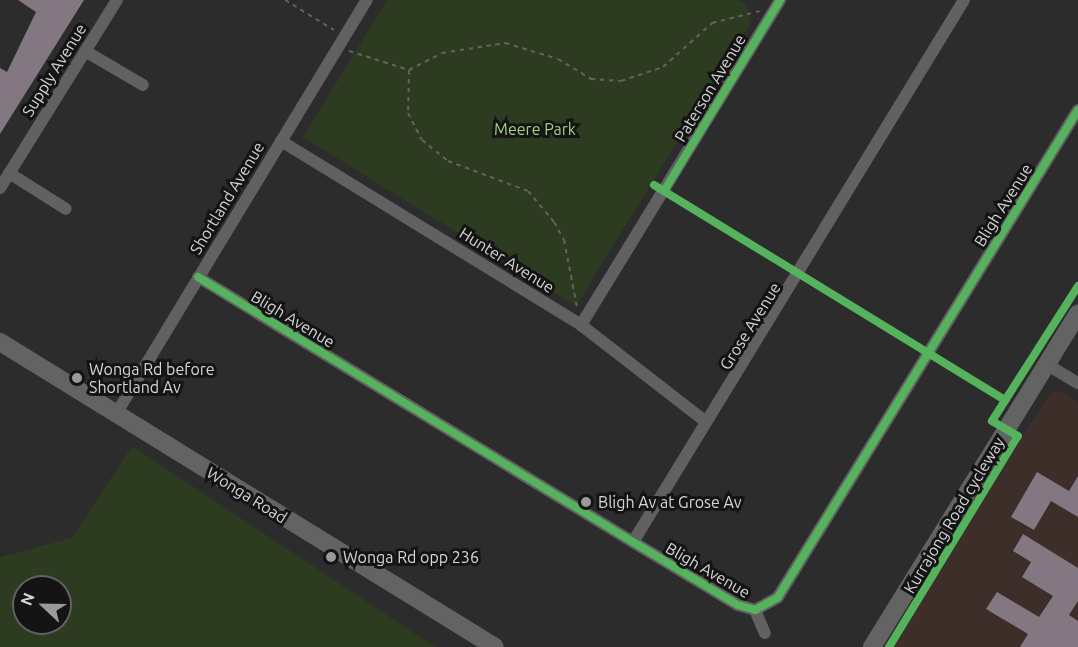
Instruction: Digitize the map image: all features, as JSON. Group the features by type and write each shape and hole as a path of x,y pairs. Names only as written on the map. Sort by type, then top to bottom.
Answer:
{"street":[{"name":"Supply Avenue","path":"0,188 117,0"},
{"name":"Shortland Avenue","path":"116,414 367,0"},
{"name":"Grose Avenue","path":"633,542 964,0"},
{"name":"Paterson Avenue","path":"581,325 774,2"},
{"path":"85,51 143,85"},
{"name":"Bligh Avenue","path":"198,277 738,605 755,610 778,597 1078,110"},
{"name":"Hunter Avenue","path":"281,141 581,325 706,422"},
{"path":"9,173 66,209"},
{"path":"872,647 1078,313"},
{"name":"Wonga Road","path":"0,342 495,647"},
{"path":"1046,364 1078,383"},
{"name":"Bligh Avenue","path":"755,610 765,633"}],"path":[{"path":"285,0 341,41 409,70"},
{"path":"409,70 442,53 505,43 558,59 584,77 621,81 663,67 712,23 774,2"},
{"path":"409,70 408,112 422,140 448,161 528,191 554,222 564,240 581,325"}],"shaded area":[{"path":"1060,391 1078,402 1078,647 894,647 1050,393"}],"green space":[{"name":"Meere Park","path":"387,0 738,0 747,5 751,22 576,306 303,137"},
{"path":"132,446 435,647 0,647 0,557 72,538"}],"building":[{"path":"18,0 84,0 0,134 0,68 7,72 36,12"},
{"path":"1037,472 1069,491 1078,476 1078,517 1051,501 1034,530 1011,517"},
{"path":"1023,534 1078,568 1078,601 1069,615 1078,621 1078,647 1020,647 1028,634 986,609 997,592 1039,617 1053,596 1022,577 1031,562 1013,551"}],"cycle path":[{"path":"664,191 780,0"},
{"path":"198,277 738,605 755,610 778,597 1078,110"},
{"path":"654,185 1005,400"},
{"name":"Kurrajong Road cycleway","path":"889,647 1018,436 992,421 1078,286"}],"place":[{"name":"Wonga Rd before Shortland Av","path":"77,378"},
{"name":"Bligh Av at Grose Av","path":"586,502"},
{"name":"Wonga Rd opp 236","path":"331,557"}]}
